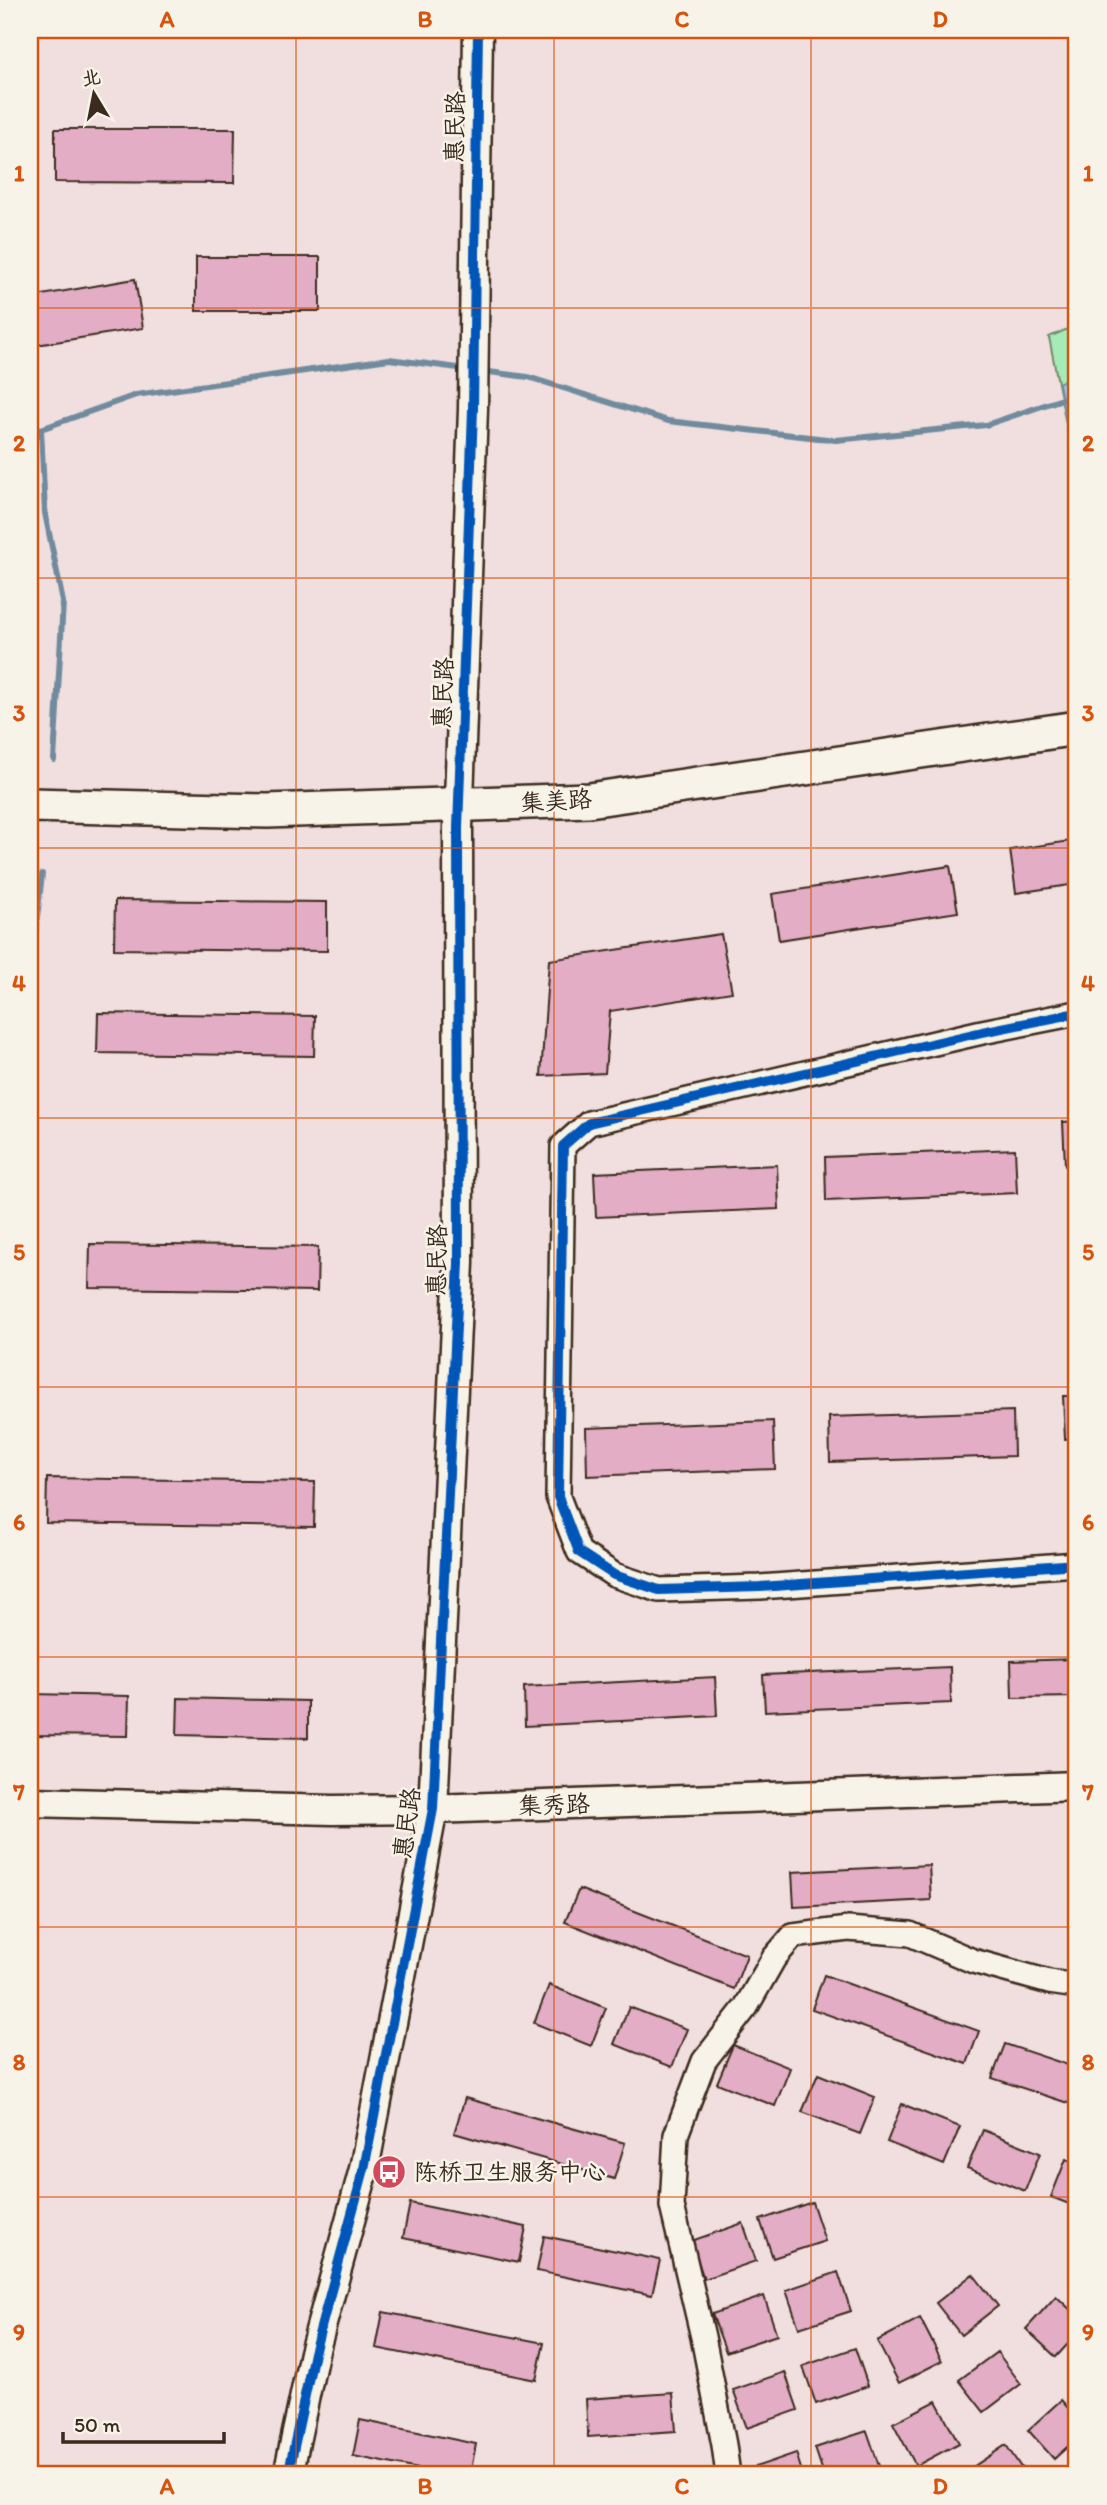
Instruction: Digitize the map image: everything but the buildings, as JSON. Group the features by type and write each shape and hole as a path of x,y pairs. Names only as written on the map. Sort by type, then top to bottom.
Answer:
{"main road":[{"name":"集美路","path":"30,825 262,831 459,817 1077,728"},
{"name":"集美路","path":"30,806 597,821 1077,750"}],"street":[{"name":"惠民路","path":"288,2475 314,2353 363,2169 433,1810 459,1263 459,817 473,409 478,30"},
{"path":"1077,1013 982,1032 589,1123 563,1146 558,1497 579,1552 614,1575 659,1590 760,1587 1077,1564"},
{"name":"集秀路","path":"30,1802 433,1810 1077,1786"},
{"path":"728,2475 703,2337 672,2206 676,2135 704,2061 746,2007 774,1958 793,1936 848,1929 910,1934 973,1961 1049,1982 1077,1986"}],"green space":[{"path":"1077,325 1077,480 1049,337"}],"water":[{"path":"1077,372 1077,412 1065,417 1059,383"}],"waterway":[{"path":"30,426 41,429 136,395 389,359 466,369"},
{"path":"481,371 528,377 668,421 836,440 986,425 1077,394"},
{"path":"41,429 45,513 63,602 54,760"},
{"path":"30,979 42,874"}],"cycle path":[{"path":"288,2475 314,2353 364,2169 433,1809 459,1263 458,828 473,409 478,30"},
{"path":"1077,1013 982,1032 589,1123 563,1146 558,1497 579,1552 614,1575 659,1590 760,1587 1077,1564"}],"place":[{"name":"陈桥卫生服务中心","path":"389,2172"}]}
